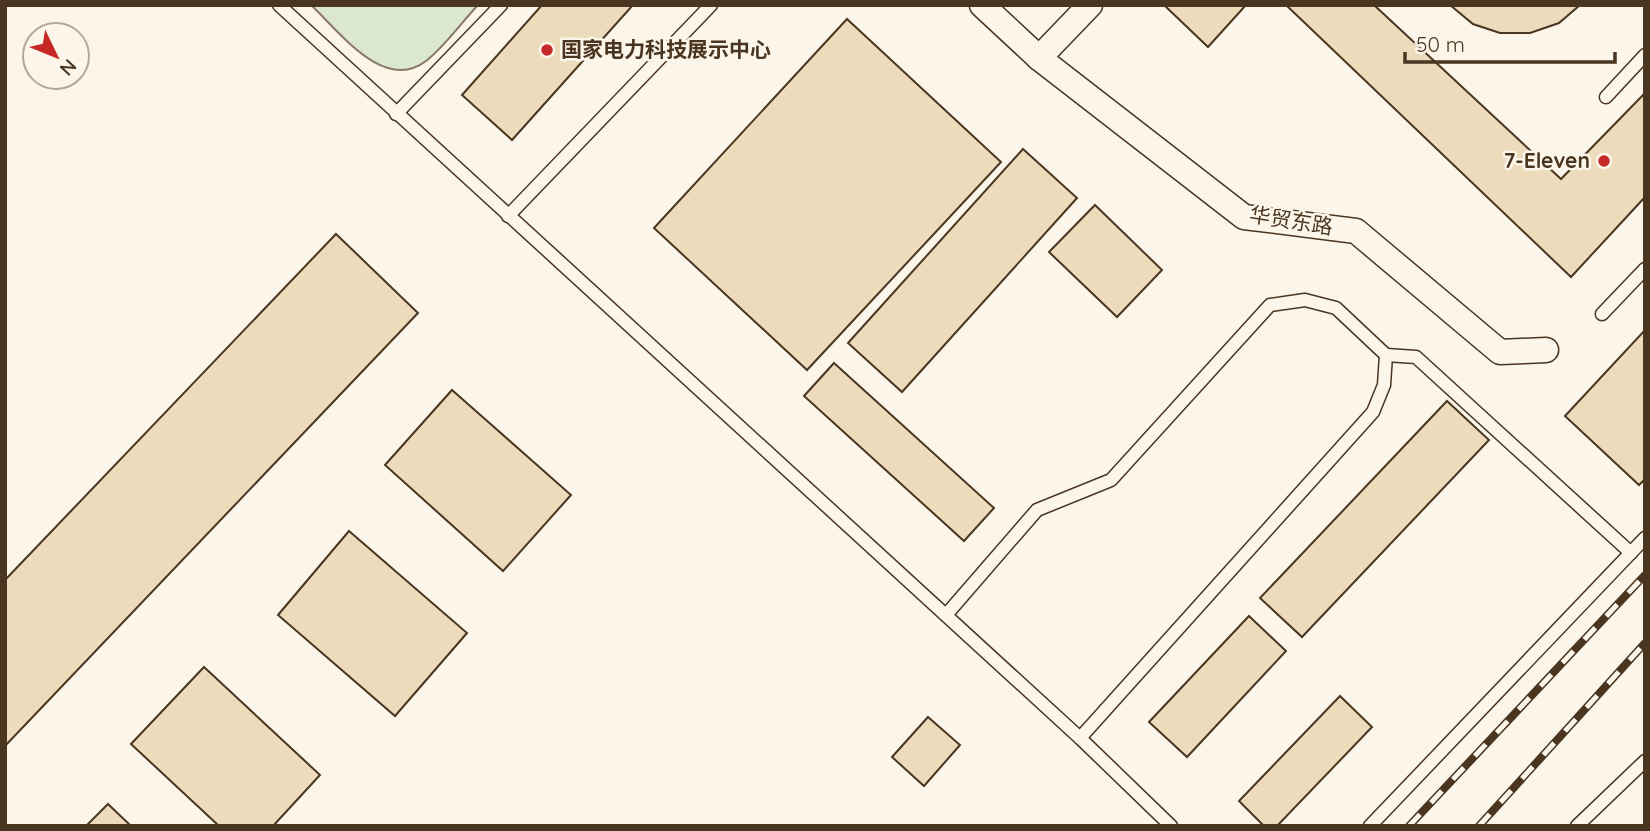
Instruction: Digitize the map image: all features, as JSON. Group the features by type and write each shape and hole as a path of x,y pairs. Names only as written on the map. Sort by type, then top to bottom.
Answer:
{"street":[{"name":"华贸东路","path":"982,5 1039,58 1244,217 1356,231 1500,352 1546,350"},
{"path":"1039,58 1090,5"}],"lane":[{"path":"279,5 1080,738 1171,826"},
{"path":"396,114 501,5"},
{"path":"508,216 711,5"},
{"path":"1606,97 1645,55"},
{"path":"1602,314 1645,269"},
{"path":"946,615 1037,510 1111,480 1270,305 1305,300 1336,308 1386,355 1416,357 1631,553"},
{"path":"1080,738 1373,412 1384,385 1386,355"},
{"path":"1370,826 1645,538"},
{"path":"1577,826 1645,761"}],"green space":[{"path":"311,5 478,5 426,61 410,69 394,70 364,55"}],"building":[{"name":"国家电力科技展示中心","path":"542,5 633,5 512,140 462,95"},
{"path":"1164,5 1246,5 1208,47"},
{"path":"1286,5 1374,5 1561,179 1645,93 1645,197 1571,277"},
{"path":"1450,5 1580,5 1559,23 1530,33 1500,33 1473,24"},
{"path":"847,19 1001,162 807,370 654,228"},
{"path":"1023,149 1077,198 902,392 848,343"},
{"path":"1095,205 1162,270 1117,317 1049,252"},
{"path":"336,234 418,313 5,746 5,580"},
{"path":"1645,330 1645,479 1639,485 1565,416"},
{"path":"834,363 994,508 964,541 804,396"},
{"path":"452,390 571,495 503,571 385,465"},
{"path":"1447,401 1489,440 1302,637 1260,598"},
{"path":"349,531 467,633 395,716 278,615"},
{"path":"1249,616 1286,651 1187,757 1149,722"},
{"path":"204,667 320,775 273,826 219,826 131,744"},
{"path":"1340,696 1372,727 1277,826 1264,826 1239,801"},
{"path":"928,717 960,745 924,786 892,757"},
{"path":"108,804 131,826 86,826"}],"railway":[{"path":"1409,826 1645,575"},
{"path":"1479,826 1645,643"}],"place":[{"name":"国家电力科技展示中心","path":"547,50"},
{"name":"7-Eleven","path":"1604,161"}]}
